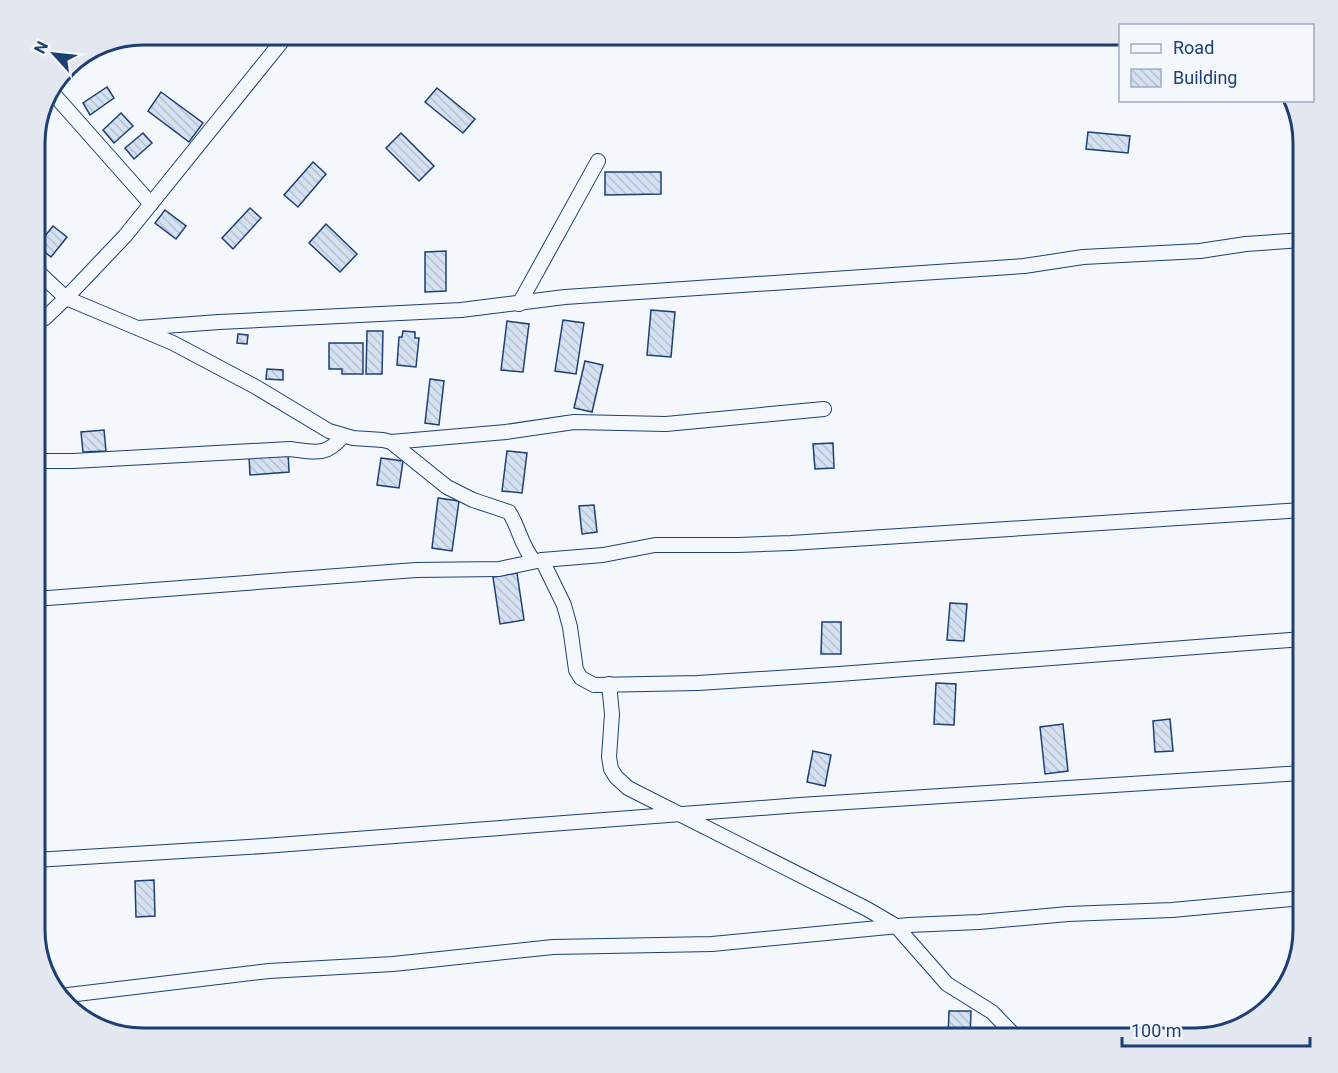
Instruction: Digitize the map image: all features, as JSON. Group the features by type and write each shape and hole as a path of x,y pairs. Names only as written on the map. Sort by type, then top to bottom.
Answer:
{"street":[{"path":"45,318 125,236 278,45"},
{"path":"57,97 151,204"},
{"path":"519,303 598,161"},
{"path":"138,328 461,310 565,297 1024,266 1083,257 1200,251 1246,244 1293,241"},
{"path":"45,279 66,298 183,349 256,387 329,431 343,436 391,442 506,432 574,422 666,424 824,409"},
{"path":"45,461 290,448 323,452 336,446 343,436"},
{"path":"391,442 447,487 473,500 509,512 522,544 538,560 564,605 570,627 576,670 581,678 594,685 839,674 1293,640"},
{"path":"45,598 416,570 499,569 538,560 603,555 654,545 791,543 1293,511"},
{"path":"609,684 612,714 609,757 611,769 628,788 867,909 896,927 947,984 992,1012 1007,1028"},
{"path":"45,859 264,846 676,814 1293,774"},
{"path":"70,995 268,971 393,964 553,947 712,944 896,927 1068,914 1172,910 1293,899"}],"building":[{"path":"107,87 114,98 90,115 83,103"},
{"path":"437,88 475,119 463,133 425,102"},
{"path":"161,92 203,123 189,142 148,111"},
{"path":"121,113 133,126 114,143 103,130"},
{"path":"1088,132 1130,136 1128,153 1086,149"},
{"path":"143,133 152,143 134,159 125,148"},
{"path":"401,133 434,166 419,181 386,148"},
{"path":"313,162 326,174 298,207 284,195"},
{"path":"605,172 661,172 661,194 605,195"},
{"path":"250,208 261,218 233,249 222,238"},
{"path":"165,210 186,226 176,239 155,223"},
{"path":"326,224 357,254 340,272 309,243"},
{"path":"53,226 67,237 51,257 45,252 45,236"},
{"path":"446,251 446,291 425,292 425,252"},
{"path":"651,310 675,312 671,357 647,355"},
{"path":"563,320 584,323 576,374 555,371"},
{"path":"507,321 529,324 523,372 501,370"},
{"path":"367,331 383,331 382,374 366,374"},
{"path":"403,331 415,332 415,338 419,338 416,367 397,365 399,337 402,337"},
{"path":"238,334 248,335 247,344 237,343"},
{"path":"329,343 363,343 363,374 342,374 342,369 329,369"},
{"path":"585,361 603,365 592,412 574,408"},
{"path":"267,369 283,370 283,380 266,379"},
{"path":"430,379 444,381 439,425 425,423"},
{"path":"104,430 106,451 83,452 81,432"},
{"path":"833,443 834,468 815,469 813,444"},
{"path":"288,451 289,472 250,475 249,455"},
{"path":"507,451 527,453 522,493 502,491"},
{"path":"381,458 403,461 399,488 377,485"},
{"path":"438,498 459,501 452,551 432,548"},
{"path":"594,505 597,532 582,534 579,506"},
{"path":"517,573 524,620 500,624 493,577"},
{"path":"950,603 967,604 964,641 947,640"},
{"path":"822,622 841,622 841,654 821,654"},
{"path":"936,683 956,684 954,725 934,724"},
{"path":"1170,719 1173,751 1155,752 1153,721"},
{"path":"1063,724 1068,771 1045,774 1040,727"},
{"path":"813,751 831,755 825,786 807,782"},
{"path":"154,880 155,916 136,917 135,881"},
{"path":"949,1011 971,1011 970,1028 948,1028"}]}
